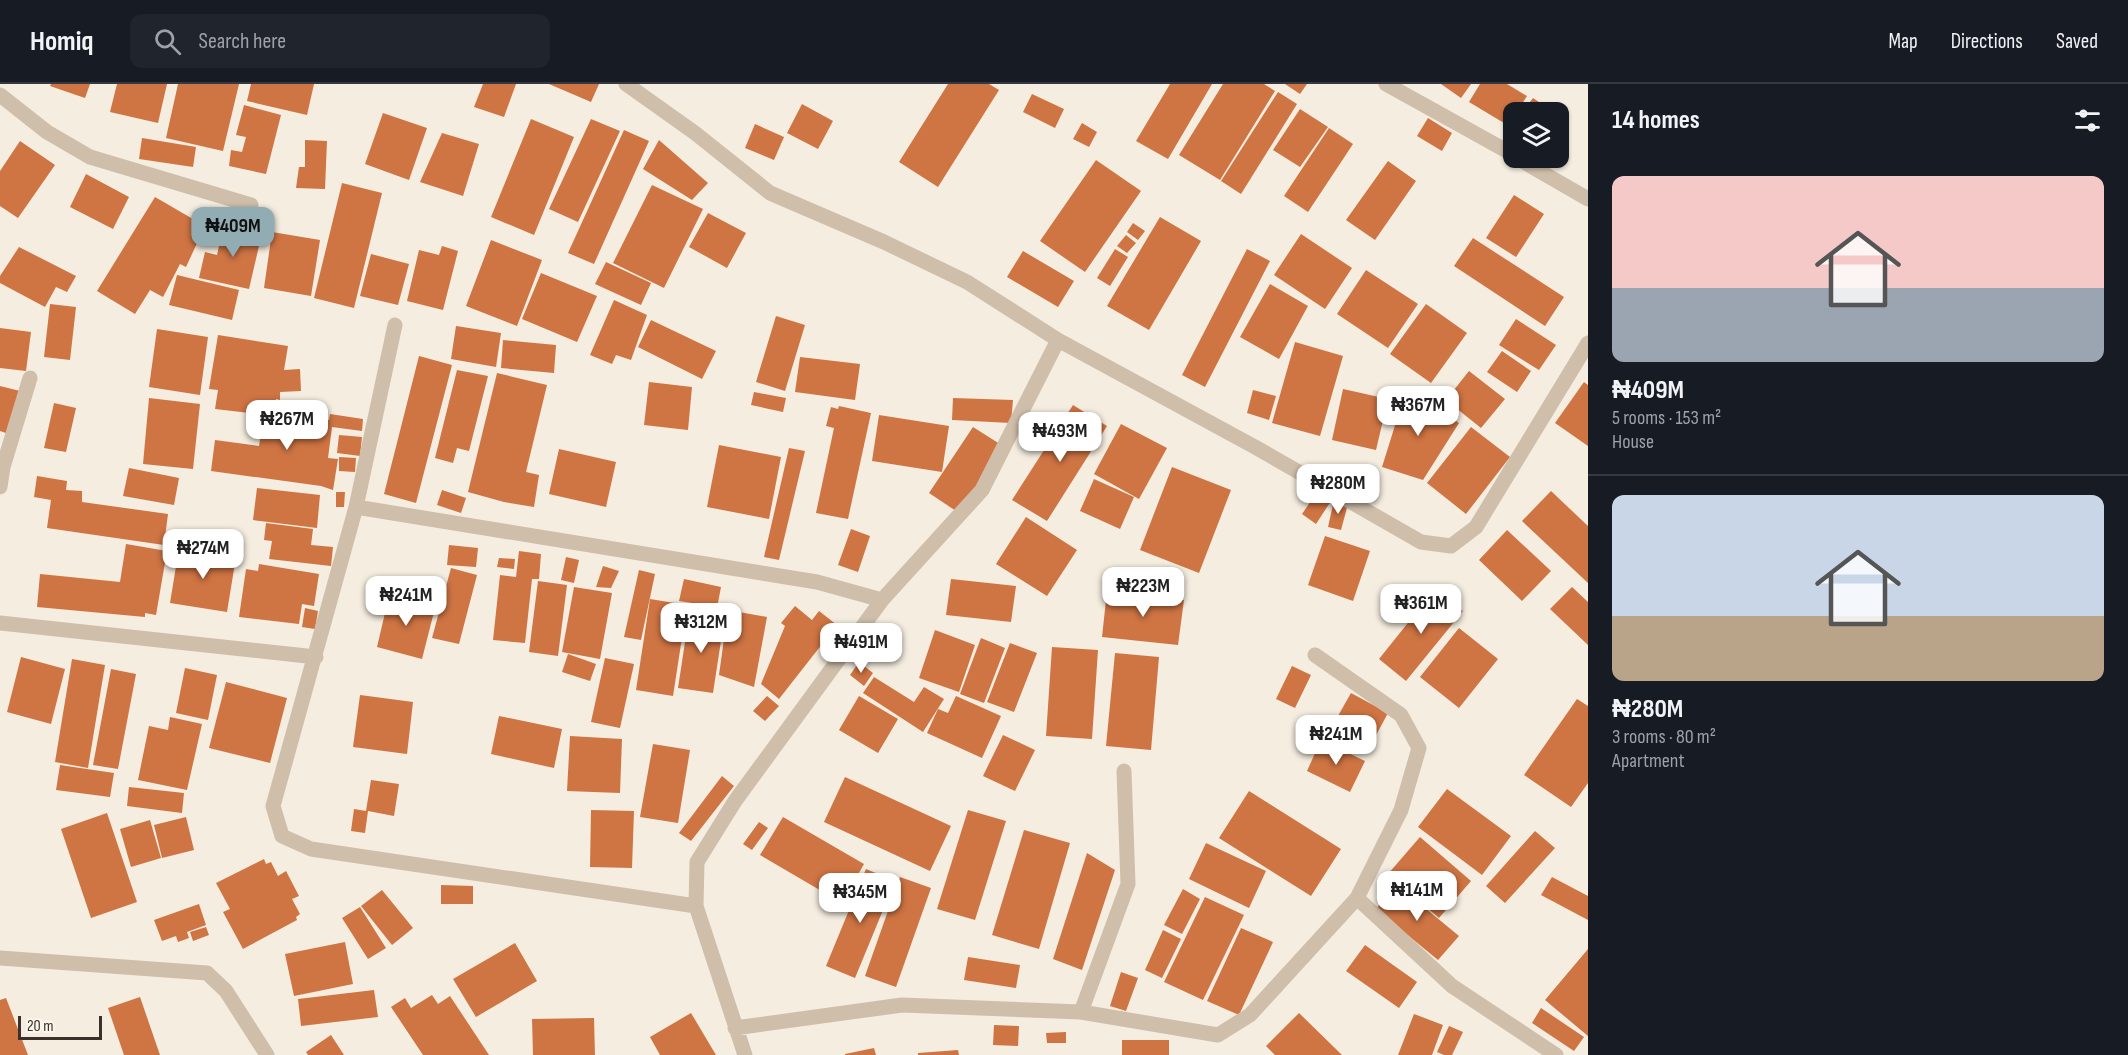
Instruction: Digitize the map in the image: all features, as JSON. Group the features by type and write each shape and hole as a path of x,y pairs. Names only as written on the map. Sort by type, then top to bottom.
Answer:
{"street":[{"path":"626,84 695,133 770,193 884,242 967,282 1058,340 1255,447 1421,542 1450,546 1476,527 1588,344"},
{"path":"1386,84 1503,149"},
{"path":"0,94 47,132 90,157 250,205"},
{"path":"1534,168 1588,199"},
{"path":"395,325 356,507 273,806 282,836 311,849 696,906"},
{"path":"746,1055 735,1028 696,906 697,862 735,801 882,600 982,490 1058,340"},
{"path":"0,487 1,467 30,378"},
{"path":"356,507 817,582 882,600"},
{"path":"0,623 316,657"},
{"path":"735,1028 902,1005 1081,1012 1218,1035 1250,1014 1357,898 1401,810 1419,748 1401,715 1315,655"},
{"path":"1081,1012 1128,884 1124,771"},
{"path":"1357,898 1452,986 1556,1055"},
{"path":"0,958 207,973 226,991 267,1055"}],"building":[{"path":"51,84 90,84 85,98 50,86"},
{"path":"117,84 167,84 158,123 110,112"},
{"path":"178,84 239,84 223,151 166,138"},
{"path":"251,84 314,84 307,115 247,101"},
{"path":"483,84 516,84 504,117 474,107"},
{"path":"549,84 599,84 591,102"},
{"path":"948,84 989,84 999,90 938,187 899,162"},
{"path":"1170,84 1212,84 1168,159 1136,141"},
{"path":"1223,84 1264,84 1275,91 1220,180 1179,155"},
{"path":"1285,84 1307,84 1300,94"},
{"path":"1441,84 1471,84 1461,98"},
{"path":"1480,84 1507,84 1527,96 1523,102 1503,102 1503,122 1469,102"},
{"path":"1278,92 1297,104 1241,194 1221,181"},
{"path":"1032,94 1064,109 1055,128 1023,112"},
{"path":"802,104 833,121 818,149 787,133"},
{"path":"244,105 281,115 266,174 229,166 231,150 242,152 246,137 236,135"},
{"path":"1300,109 1328,127 1300,167 1273,150"},
{"path":"383,113 427,128 409,180 365,164"},
{"path":"1428,118 1452,133 1442,151 1417,136"},
{"path":"531,119 574,137 534,235 491,217"},
{"path":"591,119 620,131 578,222 549,209"},
{"path":"1082,123 1097,132 1089,147 1073,139"},
{"path":"755,124 784,137 774,160 745,148"},
{"path":"1329,128 1353,144 1308,212 1284,196"},
{"path":"624,130 649,141 594,264 568,253"},
{"path":"442,133 479,144 463,196 420,182"},
{"path":"142,138 196,147 193,167 139,159"},
{"path":"305,140 327,141 325,189 296,188 299,167 305,167"},
{"path":"659,140 708,183 692,200 643,169"},
{"path":"20,141 55,165 18,218 0,206 0,171"},
{"path":"1096,160 1141,191 1085,272 1040,241"},
{"path":"1388,161 1416,181 1375,240 1346,220"},
{"path":"86,174 129,197 113,229 70,207"},
{"path":"342,183 382,193 354,308 314,298"},
{"path":"652,185 703,209 664,288 613,263"},
{"path":"1514,195 1544,214 1516,257 1486,238"},
{"path":"155,197 205,226 186,267 180,264 163,297 150,290 135,314 97,291"},
{"path":"708,213 746,233 727,268 689,247"},
{"path":"1160,217 1201,241 1149,330 1107,306"},
{"path":"1133,223 1145,231 1138,240 1127,232"},
{"path":"224,224 262,233 249,289 199,278 205,252 217,255"},
{"path":"272,232 320,240 311,296 264,288"},
{"path":"1301,234 1352,268 1325,309 1274,275"},
{"path":"1126,235 1136,243 1127,253 1117,246"},
{"path":"1473,238 1564,297 1545,326 1454,266"},
{"path":"491,240 542,260 517,326 466,306"},
{"path":"442,246 458,251 443,310 407,301 419,250 439,255"},
{"path":"19,247 76,276 67,292 56,287 45,307 0,283 0,276"},
{"path":"1115,249 1128,257 1110,286 1097,278"},
{"path":"1247,249 1270,261 1205,387 1182,375"},
{"path":"1023,251 1074,281 1058,307 1007,277"},
{"path":"371,254 409,264 398,305 360,296"},
{"path":"606,262 651,283 641,305 595,284"},
{"path":"1366,270 1418,304 1388,348 1337,314"},
{"path":"541,273 597,296 577,342 522,319"},
{"path":"177,275 239,290 232,320 169,305"},
{"path":"1270,284 1308,306 1279,359 1240,337"},
{"path":"614,300 647,315 631,360 616,355 612,364 590,355"},
{"path":"50,304 76,307 70,360 44,357"},
{"path":"1426,304 1467,333 1431,383 1390,354"},
{"path":"776,316 805,325 785,391 756,382"},
{"path":"1516,319 1556,345 1539,370 1499,345"},
{"path":"651,320 716,351 702,379 638,347"},
{"path":"456,326 501,333 496,367 451,359"},
{"path":"0,328 31,332 26,371 0,368"},
{"path":"157,329 208,337 200,395 149,387"},
{"path":"218,335 288,346 284,370 300,369 301,391 280,392 280,400 276,399 274,416 215,409 218,390 209,389"},
{"path":"503,340 556,345 554,373 501,368"},
{"path":"1295,342 1343,356 1320,436 1272,423"},
{"path":"1502,351 1531,371 1517,392 1487,372"},
{"path":"419,356 452,365 416,503 384,494"},
{"path":"800,357 860,364 855,400 795,392"},
{"path":"457,370 488,376 469,451 457,448 453,463 435,458"},
{"path":"1469,371 1505,399 1481,428 1446,400"},
{"path":"497,373 547,385 526,472 539,475 534,507 468,492"},
{"path":"649,382 692,387 688,430 644,425"},
{"path":"1584,382 1588,385 1588,446 1555,423"},
{"path":"0,386 20,391 9,434 0,431"},
{"path":"1407,387 1459,423 1423,480 1382,467"},
{"path":"1343,389 1388,399 1376,450 1332,440"},
{"path":"1253,390 1276,396 1269,420 1247,413"},
{"path":"754,392 786,398 783,412 751,405"},
{"path":"149,398 200,404 193,469 143,464"},
{"path":"953,398 1013,400 1011,423 952,420"},
{"path":"54,403 76,408 66,452 44,448"},
{"path":"1073,405 1107,426 1047,521 1012,500"},
{"path":"839,406 871,413 848,519 816,513 834,428 826,426 831,407 838,409"},
{"path":"278,413 329,420 330,414 363,419 362,431 332,427 328,458 338,459 333,490 321,486 211,471 215,440 259,446 263,418 277,420"},
{"path":"879,415 949,426 942,472 872,461"},
{"path":"1121,424 1167,448 1139,499 1094,474"},
{"path":"973,427 1003,446 959,513 929,493"},
{"path":"1471,427 1510,457 1466,514 1427,483"},
{"path":"339,435 362,437 360,456 337,453"},
{"path":"719,445 781,457 769,519 707,507"},
{"path":"789,448 805,451 779,560 764,557"},
{"path":"559,449 616,462 606,507 549,494"},
{"path":"339,457 356,458 355,472 339,471"},
{"path":"1172,467 1231,490 1199,573 1140,550"},
{"path":"129,468 179,478 174,505 123,496"},
{"path":"37,476 67,481 66,490 82,491 82,502 168,514 164,545 47,528 51,500 34,497"},
{"path":"1094,479 1134,497 1120,529 1080,511"},
{"path":"257,488 320,495 317,528 253,520"},
{"path":"442,490 466,498 461,513 437,505"},
{"path":"1551,491 1588,526 1588,583 1522,521"},
{"path":"336,492 345,492 344,507 336,507"},
{"path":"1317,492 1331,501 1316,524 1302,514"},
{"path":"1334,500 1348,504 1341,530 1328,527"},
{"path":"1026,517 1077,550 1047,596 996,564"},
{"path":"266,523 313,529 311,545 333,547 331,566 269,559 272,541 264,540"},
{"path":"851,529 870,536 858,572 838,565"},
{"path":"1507,530 1551,571 1522,601 1479,560"},
{"path":"1325,536 1370,551 1353,601 1308,585"},
{"path":"126,544 167,551 156,615 145,613 145,617 37,607 40,574 120,582"},
{"path":"449,545 478,548 476,567 447,565"},
{"path":"179,548 236,557 227,612 170,603"},
{"path":"519,551 541,554 539,579 532,579 525,643 493,640 500,575 516,577"},
{"path":"566,557 579,560 574,583 561,580"},
{"path":"499,558 515,559 514,569 497,567"},
{"path":"259,564 319,574 314,606 302,604 299,624 239,617 246,569 258,571"},
{"path":"603,566 619,571 611,588 596,587"},
{"path":"451,568 477,575 459,644 432,638"},
{"path":"639,570 655,574 641,640 624,637"},
{"path":"684,579 721,587 716,613 691,610 692,603 679,601"},
{"path":"951,579 1016,586 1011,622 946,615"},
{"path":"538,581 567,585 558,656 529,652"},
{"path":"574,587 612,593 600,659 562,652"},
{"path":"1572,587 1588,602 1588,645 1550,609"},
{"path":"1435,589 1463,611 1406,681 1379,659"},
{"path":"1107,591 1184,600 1178,645 1102,637"},
{"path":"389,596 435,608 422,659 377,647"},
{"path":"650,599 687,605 673,696 636,690"},
{"path":"795,606 812,620 819,611 837,625 779,699 761,684 785,626 781,623"},
{"path":"305,608 318,611 315,629 302,627"},
{"path":"728,610 767,617 754,687 719,675"},
{"path":"689,616 724,621 713,693 678,688"},
{"path":"1459,628 1498,659 1459,708 1420,677"},
{"path":"935,630 975,645 959,692 919,678"},
{"path":"981,638 1005,648 984,703 960,694"},
{"path":"1010,643 1037,653 1014,712 987,702"},
{"path":"1052,647 1098,650 1092,739 1046,736"},
{"path":"1115,653 1159,657 1151,750 1106,746"},
{"path":"568,654 596,664 590,681 562,672"},
{"path":"21,657 65,669 51,724 7,712"},
{"path":"605,658 634,664 620,728 591,722"},
{"path":"72,659 105,665 88,768 55,762"},
{"path":"859,662 873,673 864,686 850,675"},
{"path":"1292,666 1311,675 1295,708 1276,699"},
{"path":"185,668 217,675 208,720 176,713"},
{"path":"111,669 136,674 118,769 93,765"},
{"path":"874,677 914,702 924,687 944,699 923,732 863,693"},
{"path":"226,682 287,698 270,763 209,748"},
{"path":"1351,693 1388,713 1368,750 1330,730"},
{"path":"360,695 413,702 407,754 353,747"},
{"path":"767,696 779,706 765,721 753,711"},
{"path":"859,696 898,719 878,753 839,730"},
{"path":"956,696 1001,716 982,758 927,733 938,709 948,713"},
{"path":"1577,699 1588,706 1588,783 1571,807 1524,775"},
{"path":"499,716 562,729 554,768 491,754"},
{"path":"170,717 202,724 187,790 138,780 149,726 168,730"},
{"path":"1003,735 1035,750 1015,791 983,776"},
{"path":"570,736 622,739 620,793 567,791"},
{"path":"1321,740 1365,761 1350,792 1307,771"},
{"path":"653,744 690,750 678,823 640,817"},
{"path":"60,765 114,773 110,797 56,790"},
{"path":"722,776 734,786 691,841 679,833"},
{"path":"845,777 951,826 930,871 824,822"},
{"path":"371,780 399,784 394,816 368,811 365,833 351,831 354,809 366,811"},
{"path":"129,787 184,793 182,813 127,806"},
{"path":"1447,789 1511,836 1482,875 1418,827"},
{"path":"1249,791 1341,849 1311,896 1219,838"},
{"path":"591,810 634,811 632,868 590,867"},
{"path":"968,810 1006,821 975,920 937,909"},
{"path":"107,813 137,902 91,918 61,829"},
{"path":"186,817 194,850 162,858 154,825"},
{"path":"783,817 864,864 842,903 760,855"},
{"path":"150,820 161,858 131,867 120,829"},
{"path":"759,822 768,828 752,850 743,844"},
{"path":"1024,830 1070,843 1039,949 992,935"},
{"path":"1535,831 1555,848 1505,903 1486,886"},
{"path":"1420,837 1471,881 1439,918 1388,874"},
{"path":"1206,843 1266,871 1249,908 1189,879"},
{"path":"1087,853 1115,870 1082,970 1053,959"},
{"path":"264,859 266,864 271,862 278,876 286,871 299,896 292,899 300,914 296,917 297,920 243,949 223,912 230,909 216,883"},
{"path":"866,869 895,881 855,978 826,966"},
{"path":"900,877 931,888 896,987 865,976"},
{"path":"1552,877 1588,896 1588,920 1541,895"},
{"path":"1396,884 1459,936 1438,960 1376,909"},
{"path":"441,885 473,886 473,904 441,904"},
{"path":"1183,889 1200,899 1182,934 1164,925"},
{"path":"382,890 413,928 392,945 361,906"},
{"path":"1205,897 1244,915 1203,1000 1164,982"},
{"path":"199,904 206,925 187,932 189,938 178,942 176,936 162,941 154,920"},
{"path":"360,907 386,948 368,959 342,918"},
{"path":"206,927 209,935 193,941 190,932"},
{"path":"1241,928 1273,942 1239,1015 1207,1001"},
{"path":"1163,930 1181,939 1162,978 1145,970"},
{"path":"345,942 353,984 294,996 285,954"},
{"path":"515,943 537,981 476,1017 453,979"},
{"path":"1365,945 1417,982 1399,1008 1346,971"},
{"path":"1588,949 1588,1036 1545,1000"},
{"path":"968,957 1020,965 1016,988 964,980"},
{"path":"1121,972 1138,978 1126,1011 1110,1006"},
{"path":"374,990 378,1017 301,1026 298,999"},
{"path":"432,995 438,1004 450,996 489,1055 423,1055 391,1007 405,998 411,1008"},
{"path":"140,997 160,1055 124,1055 108,1008"},
{"path":"6,998 28,1055 0,1055 0,1000"},
{"path":"1541,1008 1584,1037 1574,1051 1532,1023"},
{"path":"691,1013 716,1055 660,1055 650,1037"},
{"path":"1299,1013 1342,1055 1275,1055 1266,1046"},
{"path":"1414,1014 1443,1025 1432,1055 1398,1055"},
{"path":"594,1018 595,1055 533,1055 532,1019"},
{"path":"994,1025 1019,1026 1018,1046 993,1045"},
{"path":"1449,1026 1463,1032 1452,1055 1444,1055 1437,1052"},
{"path":"1066,1032 1066,1043 1047,1043 1046,1033"},
{"path":"331,1035 344,1055 308,1055 306,1052"},
{"path":"1122,1040 1169,1040 1169,1055 1122,1055"},
{"path":"874,1048 876,1055 845,1055 845,1054"},
{"path":"958,1050 959,1055 918,1055 918,1053"}]}
